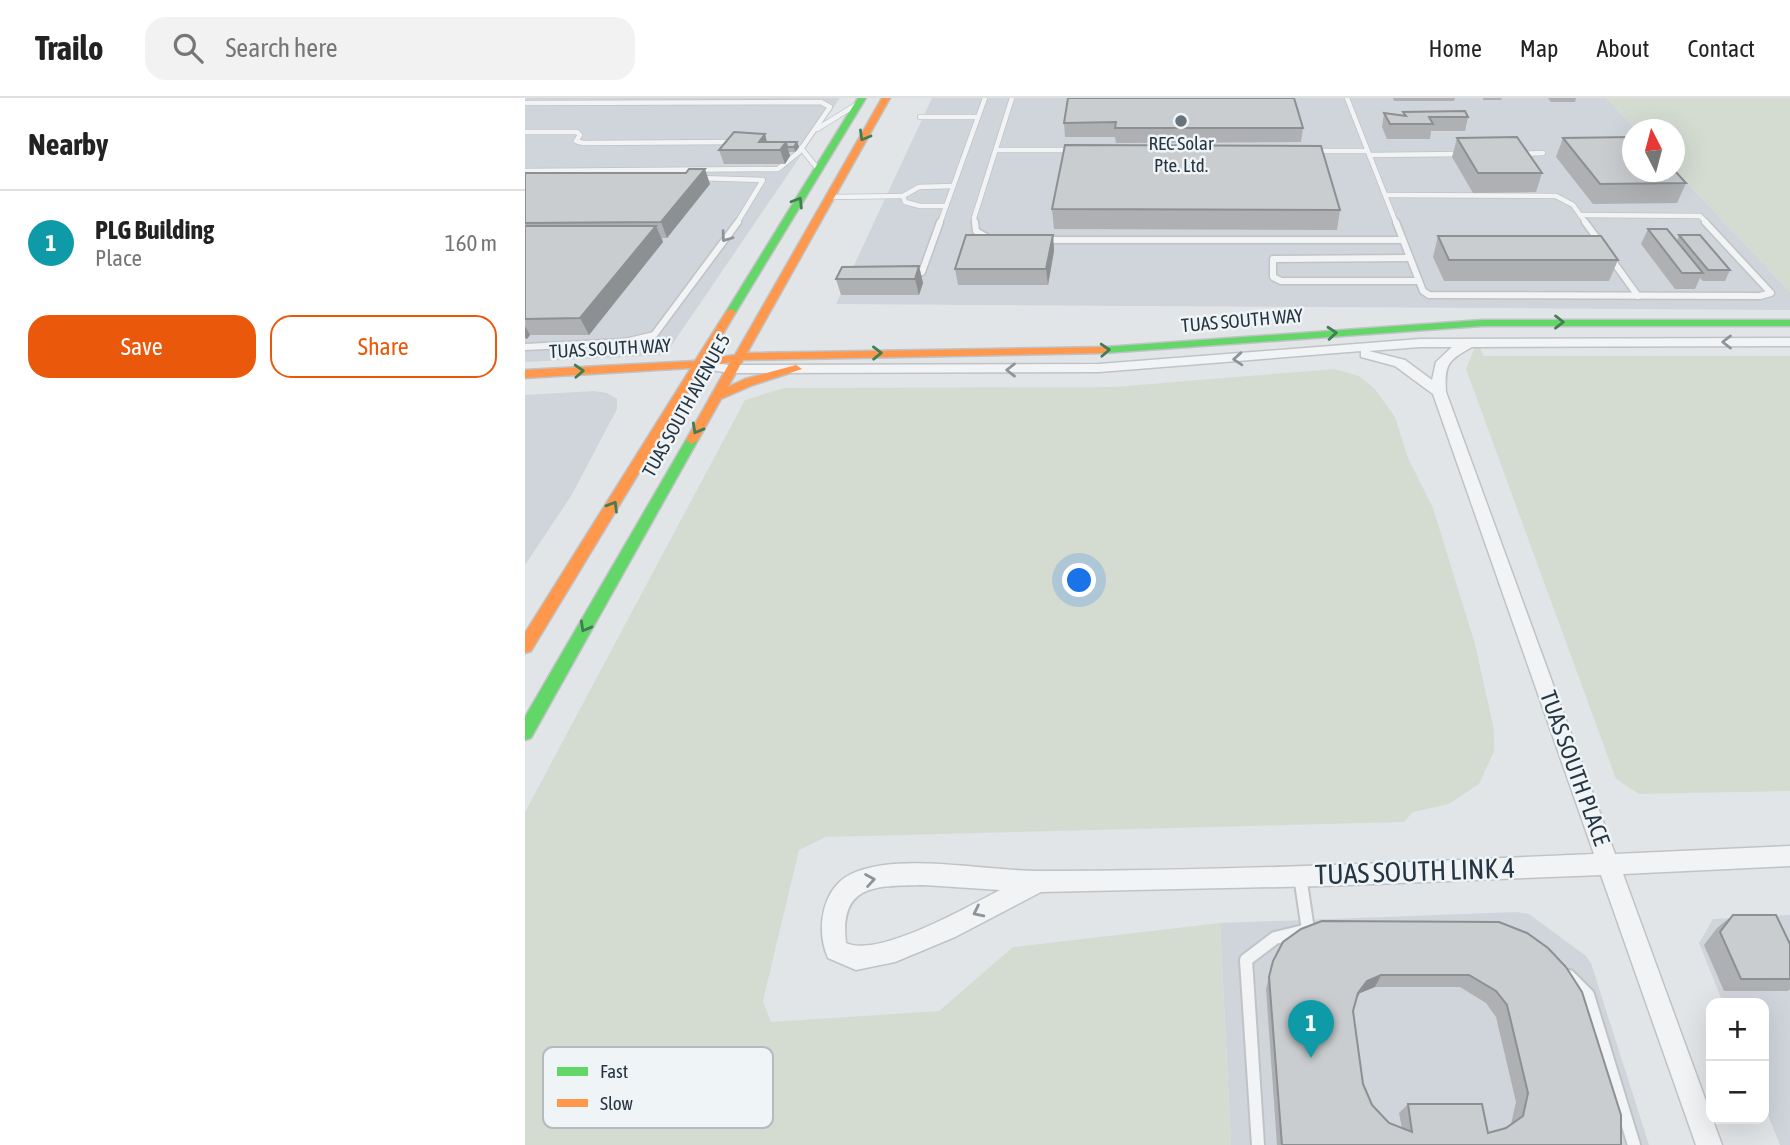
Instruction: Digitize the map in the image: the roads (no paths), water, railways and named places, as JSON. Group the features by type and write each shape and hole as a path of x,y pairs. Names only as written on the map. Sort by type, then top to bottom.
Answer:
{"street":[{"name":"TUAS SOUTH AVENUE 5","path":"525,733 885,98"},
{"name":"TUAS SOUTH AVENUE 5","path":"525,647 861,100"},
{"path":"758,320 768,344 809,354"},
{"name":"TUAS SOUTH WAY","path":"525,374 734,363 809,354 1067,352 1183,346 1482,323 1790,323"},
{"name":"TUAS SOUTH PLACE","path":"1477,342 1453,350 1441,360 1437,373 1439,392 1709,1145"},
{"name":"TUAS SOUTH WAY","path":"734,363 796,369 1099,368 1420,343 1790,342"},
{"path":"1343,351 1375,355 1400,363 1439,392"},
{"path":"714,398 750,382 796,369"},
{"name":"TUAS SOUTH LINK 4","path":"1039,882 906,947 878,956 855,958 836,950 831,927 841,893 859,881 939,874 1039,882 1790,856"}],"lane":[{"path":"525,101 613,98"},
{"path":"904,275 922,272 985,98"},
{"path":"1000,240 981,236 974,227 1012,98"},
{"path":"1347,98 1423,292 1433,296 1770,294 1771,291 1700,216 1580,215"},
{"path":"815,130 861,100"},
{"path":"525,101 827,103 830,107 784,168 525,171"},
{"path":"920,117 978,117"},
{"path":"525,132 577,132 580,135 576,141 583,142 740,142"},
{"path":"793,142 803,145 818,170"},
{"path":"996,150 1078,150"},
{"path":"1312,151 1463,154"},
{"path":"1517,154 1543,153"},
{"path":"525,178 566,178"},
{"path":"525,347 625,342 654,335 746,211 763,180 688,178"},
{"path":"829,197 903,196 920,187 953,186"},
{"path":"1385,195 1548,195 1568,201 1638,296"},
{"path":"903,196 905,202 914,205 946,206"},
{"path":"1041,240 1403,240"},
{"path":"1410,258 1281,258 1271,262 1271,270 1275,280 1281,281 1419,281"},
{"path":"1258,1145 1246,960 1275,938 1314,930 1299,875"},
{"path":"1557,963 1588,995 1635,1145"}],"place":[{"name":"REC Solar Pte. Ltd.","path":"1181,121"},
{"name":"PLG Building","path":"1311,1058"}]}
